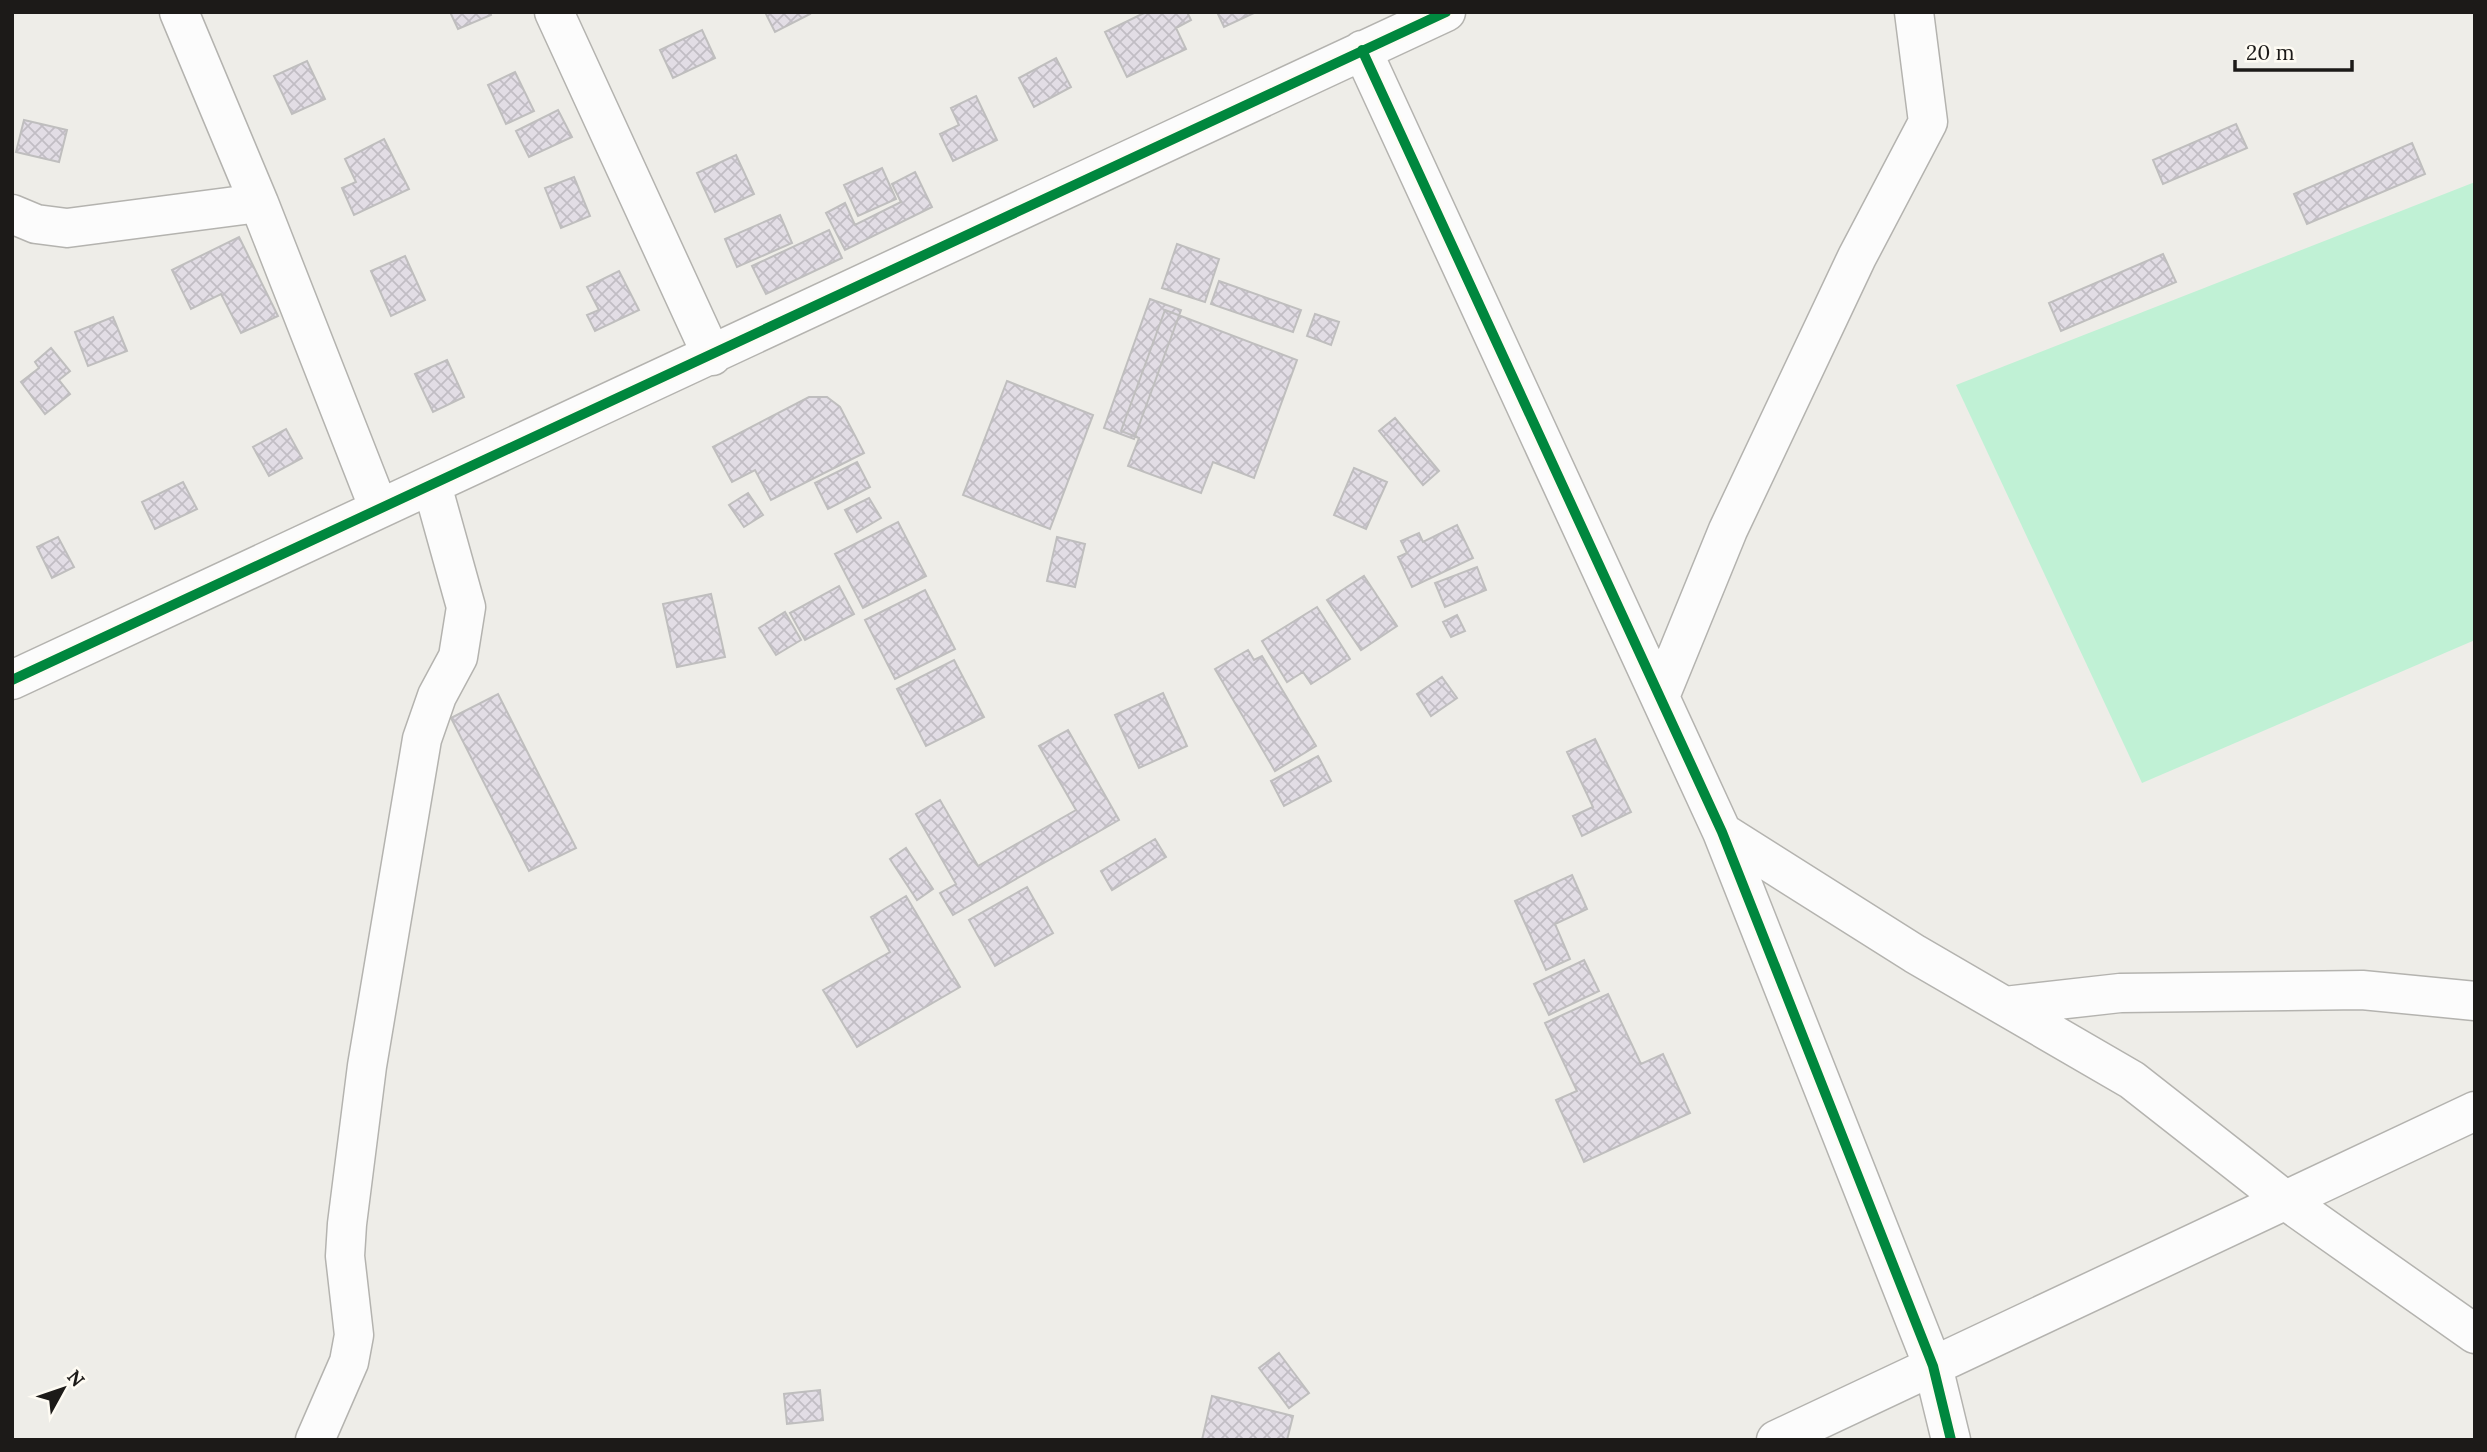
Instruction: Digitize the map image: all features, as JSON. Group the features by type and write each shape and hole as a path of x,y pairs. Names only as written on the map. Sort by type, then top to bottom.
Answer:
{"street":[{"path":"179,12 259,203 379,509"},
{"path":"12,680 1446,12"},
{"path":"1661,695 1740,505 1857,257 1928,122 1914,12"},
{"path":"567,17 712,356"},
{"path":"1362,50 1722,832 1933,1366 1951,1440"},
{"path":"12,214 36,224 67,228 259,203"},
{"path":"315,1440 349,1362 354,1335 345,1256 348,1224 367,1066 422,739 437,696 458,657 466,607 432,485"},
{"path":"1722,832 1914,954 2132,1080 2285,1200 2475,1334"},
{"path":"2005,1006 2120,993 2362,990 2475,1001"},
{"path":"1776,1440 2475,1111"}],"green space":[{"path":"2475,182 2475,640 2142,783 1956,385"}],"building":[{"path":"450,12 490,12 491,15 458,29"},
{"path":"765,12 809,12 810,14 775,32"},
{"path":"1146,12 1187,12 1191,20 1176,28 1186,49 1127,77 1105,32"},
{"path":"1217,12 1256,12 1224,27"},
{"path":"702,30 715,58 673,78 660,50"},
{"path":"1056,58 1071,87 1034,107 1019,78"},
{"path":"307,61 325,99 292,114 274,76"},
{"path":"515,72 534,111 506,124 488,85"},
{"path":"976,96 997,140 953,161 940,134 959,125 951,108"},
{"path":"558,110 572,137 529,157 516,131"},
{"path":"24,120 67,130 59,162 16,152"},
{"path":"2236,124 2247,148 2163,184 2153,160"},
{"path":"384,139 409,189 354,215 342,188 356,182 345,159"},
{"path":"2412,143 2425,174 2307,224 2294,194"},
{"path":"736,155 754,194 715,212 697,173"},
{"path":"882,168 896,199 858,216 844,185"},
{"path":"915,172 932,207 845,250 826,213 845,203 855,225 901,202 892,184"},
{"path":"574,177 590,216 561,228 545,188"},
{"path":"780,215 792,243 737,267 725,239"},
{"path":"829,230 842,258 766,294 752,266"},
{"path":"239,237 278,316 241,333 221,294 191,309 172,270"},
{"path":"1177,244 1219,259 1205,302 1162,288"},
{"path":"2163,254 2176,282 2061,331 2049,303"},
{"path":"405,256 425,300 391,316 371,271"},
{"path":"619,271 639,310 595,331 587,315 599,310 587,287"},
{"path":"1219,281 1301,310 1293,332 1211,304"},
{"path":"1150,299 1181,310 1134,439 1104,428"},
{"path":"1165,310 1297,360 1254,478 1213,462 1201,493 1128,466 1139,438 1121,431"},
{"path":"1315,314 1339,322 1331,345 1307,336"},
{"path":"113,317 127,351 88,366 75,332"},
{"path":"51,348 70,371 59,380 70,394 45,414 21,382 39,368 35,362"},
{"path":"447,360 464,397 433,412 415,374"},
{"path":"1007,381 1093,415 1050,529 963,495"},
{"path":"809,397 827,397 840,407 864,453 771,500 755,470 732,482 713,447"},
{"path":"1395,418 1439,471 1423,485 1379,431"},
{"path":"286,429 302,458 269,476 253,447"},
{"path":"857,462 870,487 828,509 815,483"},
{"path":"1354,468 1387,482 1366,529 1334,515"},
{"path":"183,482 197,509 155,529 142,502"},
{"path":"748,493 763,515 744,527 729,505"},
{"path":"869,498 881,518 857,532 845,510"},
{"path":"898,522 926,576 863,608 835,554"},
{"path":"1457,525 1473,558 1412,587 1398,557 1407,553 1401,541 1419,533 1423,542"},
{"path":"58,537 74,567 52,578 37,547"},
{"path":"1057,537 1085,544 1075,587 1047,581"},
{"path":"1477,567 1486,590 1445,607 1435,583"},
{"path":"1364,576 1397,626 1361,650 1327,600"},
{"path":"839,586 854,614 805,640 790,613"},
{"path":"925,590 955,649 895,679 865,620"},
{"path":"711,594 725,657 677,667 663,604"},
{"path":"1317,607 1350,659 1311,684 1303,672 1287,682 1262,641"},
{"path":"785,612 801,640 776,655 759,628"},
{"path":"1457,615 1465,631 1451,637 1443,622"},
{"path":"1248,650 1254,660 1262,656 1316,746 1275,771 1215,669"},
{"path":"954,660 984,717 926,746 897,689"},
{"path":"1442,677 1457,698 1431,716 1417,694"},
{"path":"1163,693 1187,746 1139,768 1115,715"},
{"path":"498,694 576,848 529,871 451,718"},
{"path":"1068,730 1119,820 953,915 940,893 956,884 916,814 940,800 978,866 1076,810 1039,746"},
{"path":"1595,739 1631,812 1582,836 1573,816 1593,807 1567,752"},
{"path":"1318,756 1331,781 1284,806 1271,781"},
{"path":"1155,839 1166,857 1112,890 1101,871"},
{"path":"906,848 933,889 917,900 890,859"},
{"path":"1572,875 1587,909 1555,924 1570,959 1546,970 1515,901"},
{"path":"1027,887 1053,933 995,966 969,920"},
{"path":"906,896 960,987 857,1047 823,990 890,952 871,917"},
{"path":"1584,960 1599,991 1549,1015 1534,984"},
{"path":"1608,994 1641,1064 1663,1054 1690,1113 1584,1162 1556,1100 1577,1091 1545,1023"},
{"path":"1279,1353 1309,1393 1289,1408 1259,1368"},
{"path":"820,1390 823,1420 787,1424 784,1394"},
{"path":"1212,1396 1293,1416 1287,1440 1202,1440"}],"cycle path":[{"path":"12,680 1446,12"},
{"path":"1362,50 1722,832 1933,1366 1951,1440"}]}
